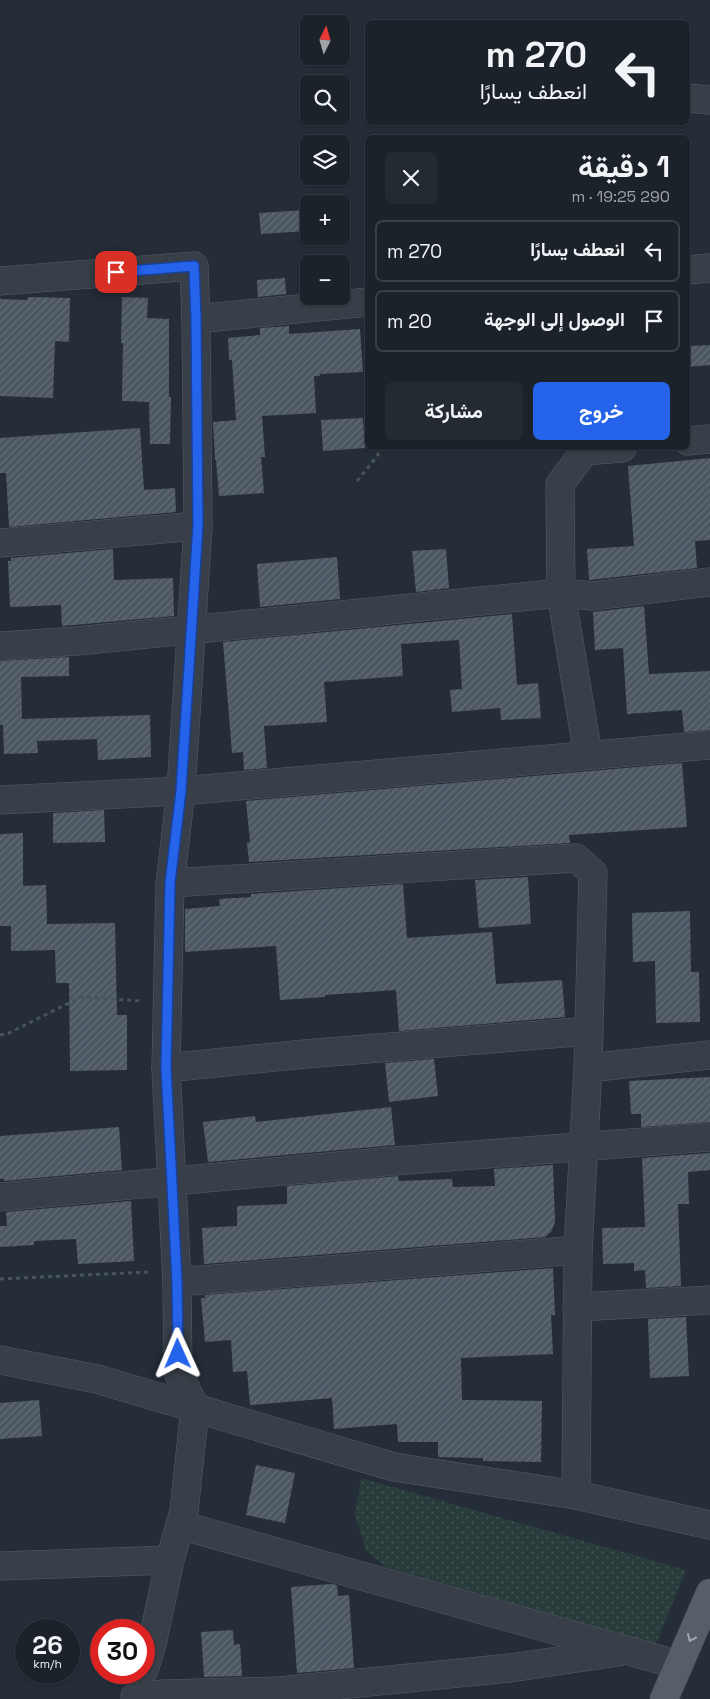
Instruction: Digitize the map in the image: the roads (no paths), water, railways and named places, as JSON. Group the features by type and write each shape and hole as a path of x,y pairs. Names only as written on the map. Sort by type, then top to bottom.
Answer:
{"main road":[{"path":"664,1699 710,1593"}],"street":[{"path":"690,98 710,100"},
{"path":"0,281 194,266 198,526 181,791 170,883 166,1068 177,1277 178,1372 195,1408 184,1511 170,1560 155,1630"},
{"path":"690,270 710,268"},
{"path":"196,318 365,302"},
{"path":"690,441 710,439"},
{"path":"588,755 561,593 560,484 585,451 597,450"},
{"path":"0,543 198,526"},
{"path":"0,646 77,641 561,593 592,596 710,582"},
{"path":"0,800 181,791 710,745"},
{"path":"170,883 576,858 593,873 588,1068 578,1250 576,1494"},
{"path":"166,1068 305,1054 589,1031"},
{"path":"588,1068 710,1055"},
{"path":"0,1197 382,1162 710,1137"},
{"path":"177,1277 578,1250"},
{"path":"577,1307 710,1300"},
{"path":"0,1360 97,1379 394,1467 576,1494 710,1525"},
{"path":"180,1525 679,1665"},
{"path":"0,1566 170,1560"},
{"path":"139,1684 164,1694 279,1691 510,1668 626,1650"}]}
